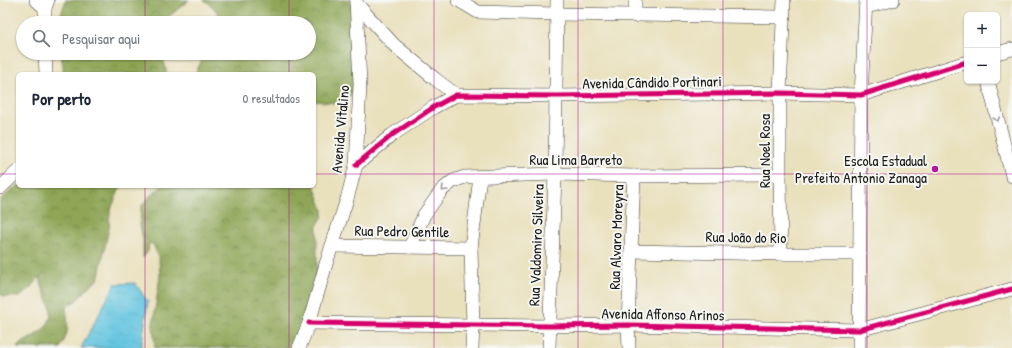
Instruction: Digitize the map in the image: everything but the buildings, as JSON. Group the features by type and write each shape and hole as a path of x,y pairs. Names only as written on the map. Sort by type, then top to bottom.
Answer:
{"street":[{"path":"458,0 478,6 557,14 784,17"},
{"name":"Rua Valdomiro Silveira","path":"549,348 557,96 557,0"},
{"path":"635,0 635,16"},
{"name":"Rua Noel Rosa","path":"781,254 780,93 784,0"},
{"path":"859,348 861,94 866,4 893,0"},
{"path":"356,2 394,45 434,79 456,95"},
{"name":"Avenida Vitalino","path":"299,348 309,324 356,165 360,84 356,2"},
{"path":"43,3 44,16"},
{"path":"1000,52 1012,49"},
{"path":"45,60 46,72"},
{"name":"Avenida Cândido Portinari","path":"356,165 392,135 434,107 456,95 557,96 780,93 861,94 964,63"},
{"path":"989,84 1012,176"},
{"path":"0,188 16,173"},
{"name":"Rua Lima Barreto","path":"410,247 424,215 442,190 453,181 465,177 555,174 634,176 780,175"},
{"name":"Rua Alvaro Moreyra","path":"629,348 628,325 634,176"},
{"path":"472,348 473,325 471,248 480,177"},
{"name":"Rua Pedro Gentile","path":"332,246 471,248"},
{"name":"Rua João do Rio","path":"631,251 860,254"},
{"name":"Avenida Affonso Arinos","path":"309,324 549,326 628,325 859,330 1012,289"}],"green space":[{"path":"66,0 189,0 170,16 61,16"},
{"path":"204,0 357,0 359,74 353,81 354,88 349,96 335,103 316,101 316,72 196,72 203,60 316,60 316,16 220,16 210,4"},
{"path":"62,60 164,60 167,72 63,72"},
{"path":"16,187 16,188 120,188 110,211 109,227 98,280 92,284 77,300 66,307 68,328 60,348 17,348 47,325 50,320 51,313 40,276 33,286 20,297 4,296 0,294 0,200"},
{"path":"160,188 315,188 323,210 323,216 317,226 317,293 297,348 155,348 153,325 160,276 159,259 153,244 149,243 148,251 143,258 143,240 140,224 141,207 150,196"}],"water":[{"path":"135,283 148,302 141,348 81,348 115,284"}],"cycle path":[{"path":"356,165 392,135 434,107 456,95 557,96 780,93 861,95 964,63"},
{"path":"309,323 549,326 628,325 859,330 1012,289"}],"place":[{"name":"Escola Estadual Prefeito Antonio Zanaga","path":"935,169"}]}
